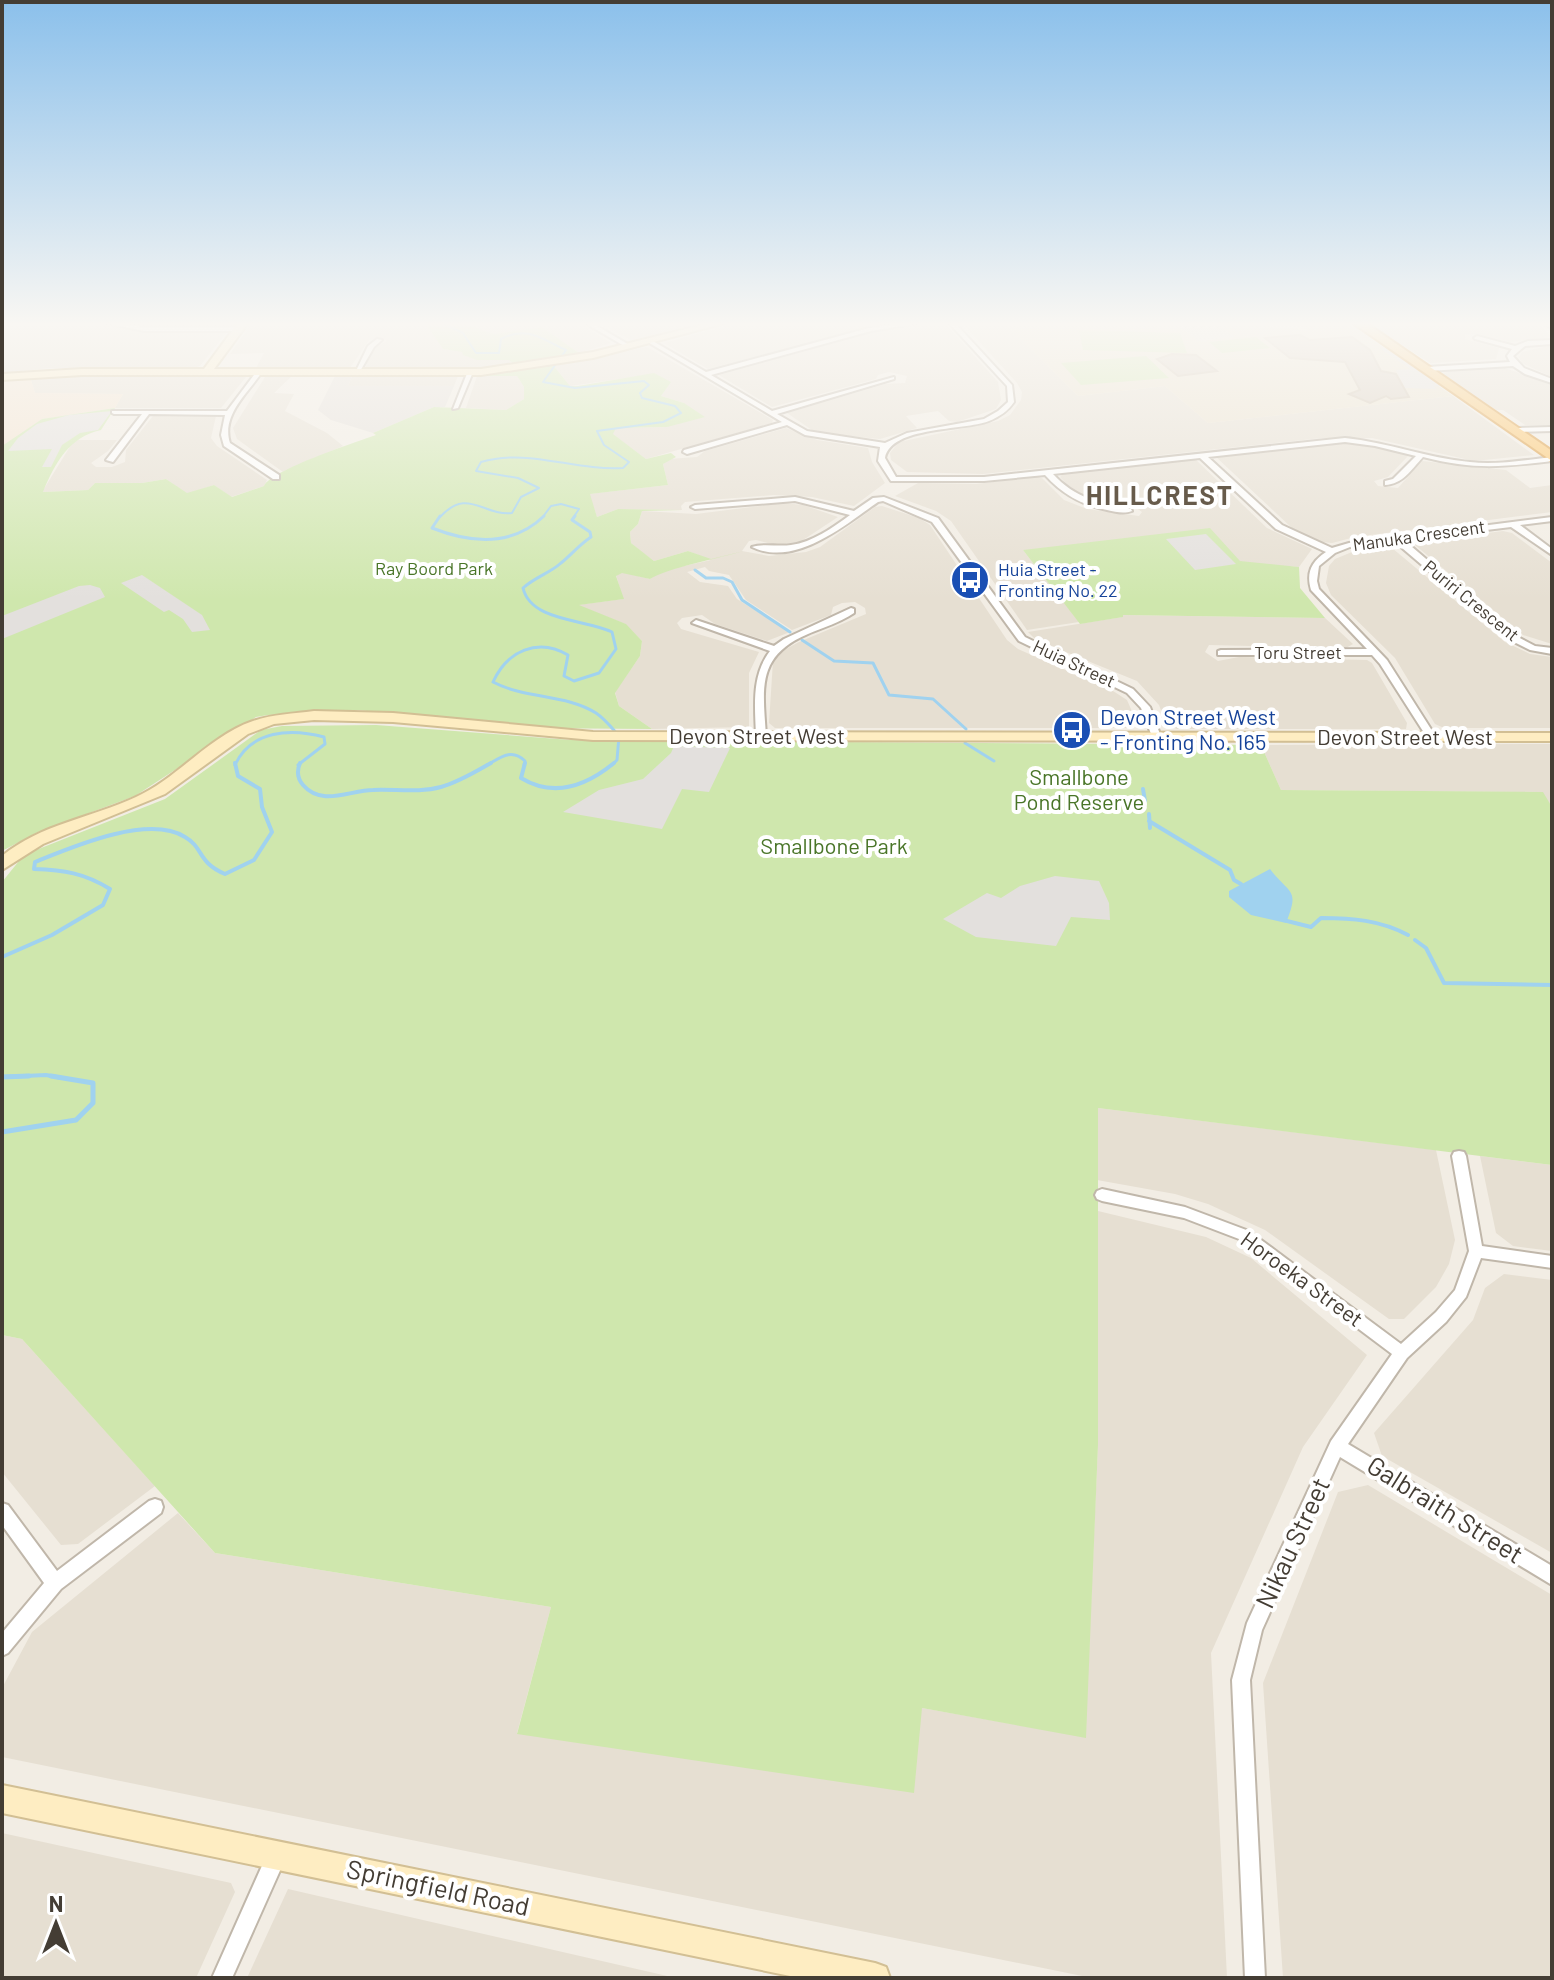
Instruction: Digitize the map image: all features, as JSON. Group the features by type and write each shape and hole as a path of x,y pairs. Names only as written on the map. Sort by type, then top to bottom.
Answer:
{"highway":[{"path":"1495,415 1552,458"}],"main road":[{"name":"Devon Street West","path":"2,865 31,843 147,798 243,731 271,720 375,717 595,736 1552,737"},
{"name":"Springfield Road","path":"2,1799 843,1975 875,1978"}],"street":[{"path":"110,460 144,415"},
{"path":"229,415 223,429 227,444 276,477"},
{"path":"776,415 813,435 885,445 916,432 985,420 994,415"},
{"path":"687,452 788,423"},
{"path":"1517,430 1552,429"},
{"path":"894,479 984,479 1345,440 1482,466 1552,458"},
{"path":"885,445 881,459 894,479"},
{"path":"1201,455 1279,527 1331,551"},
{"path":"1388,483 1396,481 1421,455"},
{"path":"1047,472 1065,492 1080,501 1128,511"},
{"path":"756,547 782,550 801,548 876,500 884,499 894,479"},
{"path":"695,507 795,499 855,514"},
{"name":"Huia Street","path":"884,499 935,520 1022,639 1130,691 1145,707 1156,737"},
{"name":"Manuka Crescent","path":"1431,737 1391,672 1315,590 1312,579 1314,566 1331,551 1360,543 1552,519"},
{"path":"1513,524 1552,553"},
{"name":"Puriri Crescent","path":"1397,539 1513,638 1533,648 1552,651"},
{"path":"761,736 763,664 774,649 851,611"},
{"path":"696,623 774,649"},
{"name":"Toru Street","path":"1221,653 1374,652"},
{"name":"Nikau Street","path":"1255,1978 1241,1680 1253,1629 1337,1446 1402,1353 1441,1317 1461,1293 1476,1251 1459,1156"},
{"name":"Horoeka Street","path":"1102,1195 1185,1213 1244,1235 1402,1353"},
{"path":"1476,1251 1552,1262"},
{"name":"Galbraith Street","path":"1337,1446 1552,1576"},
{"path":"2,1647 55,1583 155,1507"},
{"path":"2,1511 55,1583"},
{"path":"222,1978 276,1855"}],"shaded area":[{"path":"2,415 66,415 42,419 2,447"},
{"path":"68,415 109,415 98,430 80,433 62,445 51,467 42,467 52,449 8,451 18,438 37,424"},
{"path":"241,415 293,415 327,433 343,446 283,472 237,439 233,428"},
{"path":"325,415 414,415 373,433"},
{"path":"675,415 765,415 773,420 772,423 646,459 612,434 616,428 667,427"},
{"path":"791,415 910,415 906,416 917,428 880,439 812,430"},
{"path":"943,415 977,415 957,422 949,421"},
{"path":"1009,415 1199,415 1208,423 1277,415 1480,415 1534,455 1474,461 1372,438 1322,438 983,474 907,472 891,460 890,453 899,442 998,421"},
{"path":"1199,415 1277,415 1208,423"},
{"path":"1511,415 1552,415 1552,425 1525,425"},
{"path":"153,416 216,416 211,438 217,446 267,480 264,486 231,497 214,485 187,494 166,479 142,483 95,483 88,490 42,492 74,440 117,440 91,463 96,467 112,467 125,462 126,450"},
{"path":"786,428 817,440 868,448 872,462 885,483 854,506 812,497 774,495 685,502 682,510 618,509 597,517 589,494 668,485 663,464 668,459 697,457 705,451"},
{"path":"1341,443 1379,446 1408,456 1388,477 1374,481 1378,486 1398,488 1422,461 1506,470 1530,488 1552,485 1552,512 1322,542 1292,528 1216,457"},
{"path":"1195,459 1267,528 1312,549 1299,567 1023,550 1079,622 1027,630 951,521 936,511 895,496 918,483 976,484 1037,477 1042,478 1064,500 1087,509 1139,516 1142,512 1132,505 1109,505 1088,500 1076,494 1060,477 1063,474"},
{"path":"783,503 803,505 838,517 800,542 775,545 749,541 742,551 769,556 806,552 820,547 875,507 882,506 919,518 930,525 1007,640 1018,649 1113,691 1127,700 1137,723 1130,728 775,728 769,723 773,661 799,642 866,614 865,608 855,602 842,603 833,607 831,615 792,630 746,600 729,575 709,571 705,567 687,572 700,582 728,586 737,599 790,632 767,641 715,624 702,615 682,618 677,623 681,629 759,652 749,673 749,727 652,729 619,706 615,692 640,656 642,641 625,624 577,605 623,599 616,575 622,572 650,579 661,571 711,560 688,551 654,561 631,543 630,532 638,524 642,511 696,514"},
{"path":"1503,531 1512,533 1552,563 1552,644 1523,635 1415,545 1417,542"},
{"path":"1206,534 1236,564 1195,570 1166,539"},
{"path":"1386,546 1505,642 1530,654 1552,657 1552,728 1444,728 1435,724 1395,658 1331,595 1326,583 1329,566 1335,559 1352,552"},
{"path":"142,575 202,615 210,630 192,632 183,619 169,610 164,612 121,583"},
{"path":"79,586 100,588 105,597 2,639 2,616"},
{"path":"1121,615 1325,618 1353,644 1346,648 1209,645 1205,652 1218,661 1239,657 1367,660 1372,663 1407,723 1406,729 1177,729 1166,724 1159,705 1137,681 1036,640 1028,632"},
{"path":"1552,744 1552,807 1542,792 1281,790 1261,745"},
{"path":"674,746 730,748 709,792 682,789 662,829 563,812 599,790 643,779 671,753"},
{"path":"1055,876 1099,881 1109,903 1110,920 1071,917 1056,946 976,937 943,919 987,893 1001,898 1020,886"},
{"path":"1098,1108 1436,1150 1455,1240 1449,1264 1436,1287 1404,1319 1389,1319 1265,1230 1208,1204 1175,1194 1097,1180"},
{"path":"1480,1156 1552,1165 1552,1251 1513,1246 1496,1233"},
{"path":"1098,1211 1206,1237 1251,1258 1367,1355 1303,1447 1211,1653 1227,1978 1092,1978 2,1757 2,1688 32,1632 178,1513 215,1553 551,1607 517,1733 922,1708 1085,1737 1098,1445"},
{"path":"1504,1274 1552,1280 1552,1553 1382,1456 1374,1433 1473,1320 1485,1288"},
{"path":"2,1335 22,1339 155,1486 78,1544 61,1545 2,1472"},
{"path":"1368,1485 1552,1595 1552,1978 1283,1978 1263,1683 1338,1492"},
{"path":"2,1833 231,1883 235,1892 196,1978 2,1978"},
{"path":"288,1889 676,1978 247,1978"}],"green space":[{"name":"Ray Boord Park","path":"110,415 101,430 80,439 64,453 43,492 88,490 95,483 142,483 166,479 187,493 214,485 232,497 264,486 297,465 376,435 373,433 414,415 705,417 667,427 616,428 613,434 646,459 671,453 676,457 663,464 668,485 590,494 597,517 618,509 682,510 642,511 638,524 630,532 631,543 654,561 688,551 711,559 744,551 681,567 650,579 622,573 616,576 624,599 579,605 626,624 642,641 640,656 615,693 619,706 652,729 522,728 358,710 256,717 135,796 38,832 2,851 2,446 42,419"},
{"path":"1210,528 1240,561 1299,567 1300,588 1325,618 1123,615 1080,624 1023,550"},
{"path":"376,725 571,740 1261,745 1281,790 1543,792 1552,807 1552,1165 1098,1108 1098,1445 1086,1738 922,1708 914,1793 517,1734 551,1607 215,1553 22,1339 2,1335 2,882 31,852 165,799 261,730 282,726"}],"water":[{"path":"1270,869 1291,893 1292,903 1286,923 1251,915 1229,897 1229,891"}],"waterway":[{"path":"439,518 458,504 467,503 512,513 521,497 539,488 518,478 476,471 481,462 517,457 623,468 629,462 604,445 597,431 663,422 676,415"},
{"path":"543,517 551,506 561,504 579,509 573,518"},
{"path":"440,516 432,528 476,539 518,533 543,517"},
{"path":"575,516 572,520 590,532 591,537 557,566 523,588 528,599 548,613 612,632 616,649 599,673 574,681 564,676 568,655 546,647 535,647 506,662 493,682 572,703 596,713 619,736 617,760 614,763"},
{"path":"695,570 706,578 723,578 732,582 742,600 790,632"},
{"path":"802,640 834,661 873,663 889,695 933,699 966,729"},
{"path":"235,764 251,745 273,734 298,733 324,737 325,744 300,764"},
{"path":"965,743 994,761"},
{"path":"487,765 511,754 525,761 524,765"},
{"path":"300,764 298,774 303,785 319,795 336,796 373,790 433,789 491,763"},
{"path":"525,763 521,778 533,784 558,788 581,783 614,763"},
{"path":"2,957 52,935 103,905 110,889 74,873 34,869 35,862 110,835 151,829 185,837 210,865 225,874 254,860 272,832 262,807 260,789 238,776 235,764"},
{"path":"1143,789 1145,801"},
{"path":"1149,814 1150,821"},
{"path":"1150,821 1230,870 1234,880 1241,884"},
{"path":"1150,821 1150,828"},
{"path":"1287,921 1311,927 1321,918 1355,919 1387,926 1408,935"},
{"path":"1415,940 1426,948 1444,983 1552,985"},
{"path":"29,1076 2,1077 54,1076"},
{"path":"2,1132 76,1120 93,1103 93,1083 54,1076"},
{"path":"54,1076 62,1078"}],"place":[{"name":"Huia Street - Fronting No. 22","path":"970,580"},
{"name":"Devon Street West - Fronting No. 165","path":"1072,730"}],"district":[{"name":"HILLCREST","path":"1160,496"}],"park label":[{"name":"Smallbone Pond Reserve","path":"1079,790"},
{"name":"Smallbone Park","path":"834,846"}]}
